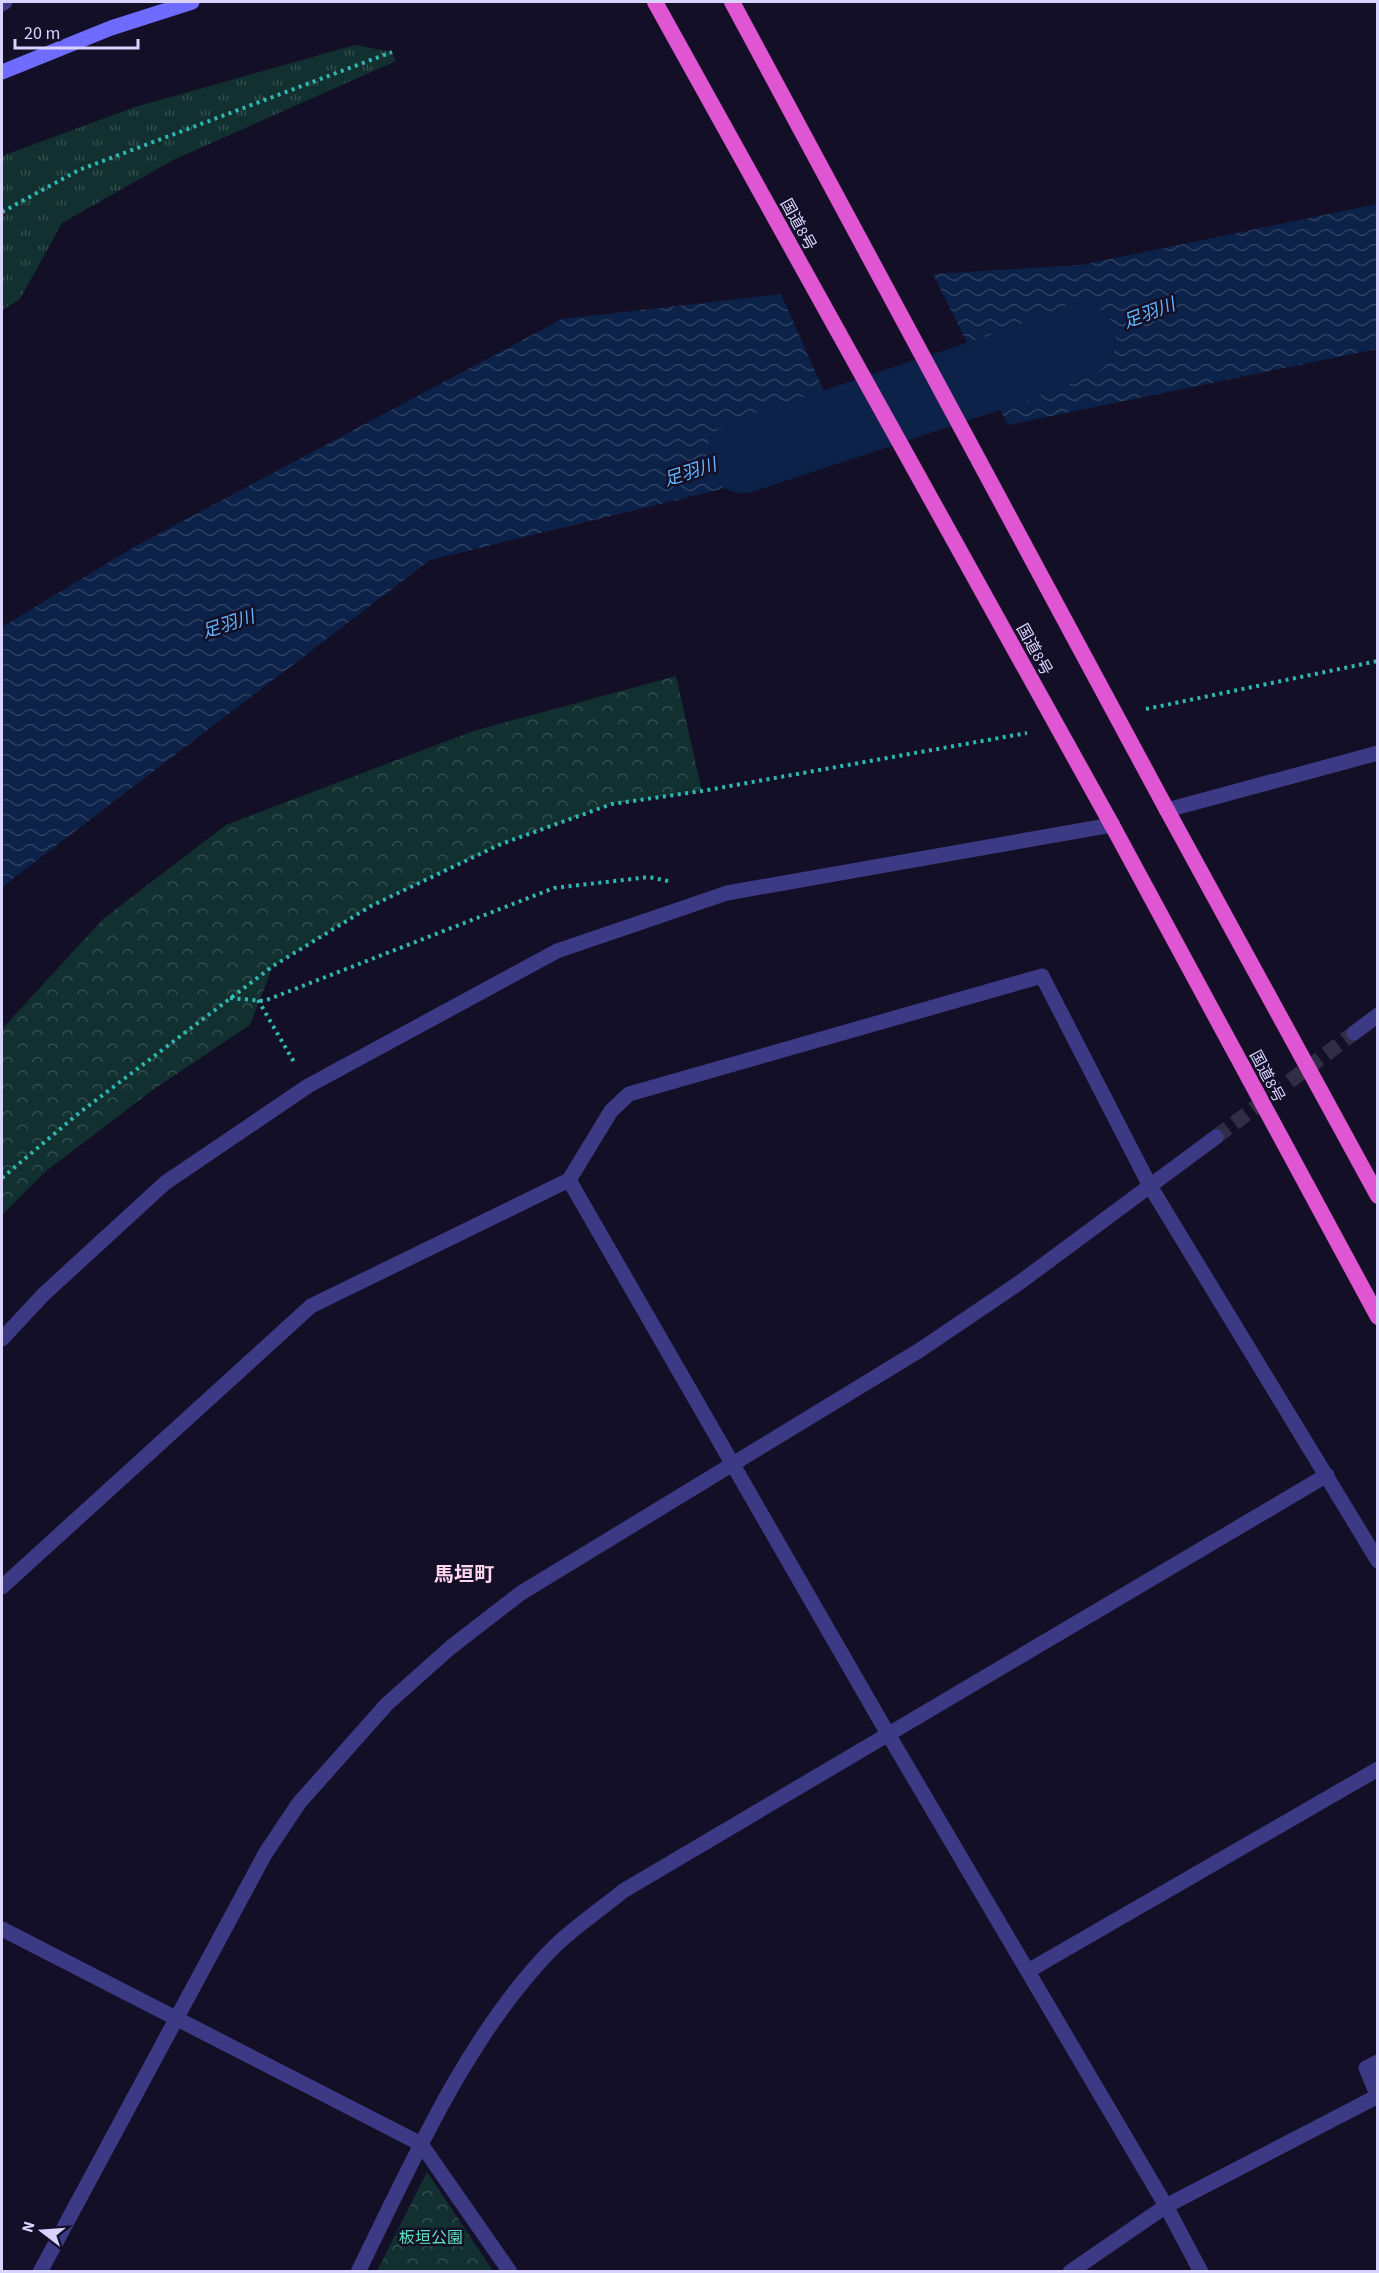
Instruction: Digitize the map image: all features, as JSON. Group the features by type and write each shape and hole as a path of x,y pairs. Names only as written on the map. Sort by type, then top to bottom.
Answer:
{"highway":[{"name":"国道8号","path":"655,2 1112,825 1377,1317"},
{"path":"732,2 1377,1196"}],"main road":[{"path":"2,72 111,28 192,2"}],"street":[{"path":"1167,810 1377,753"},
{"path":"2,1339 44,1294 165,1184 308,1086 557,951 728,893 1112,825"},
{"path":"2,1587 311,1306 569,1180 611,1111 628,1094 1042,976 1150,1186 1377,1561"},
{"path":"1354,1033 1377,1016"},
{"path":"40,2271 265,1854 299,1803 387,1704 451,1647 521,1593 930,1344 1019,1283 1216,1137"},
{"path":"569,1180 732,1466 1166,2206 1201,2271"},
{"path":"358,2271 421,2144 491,2023 550,1951 623,1891 1327,1475"},
{"path":"1028,1971 1377,1769"},
{"path":"2,1929 421,2144 510,2271"},
{"path":"1070,2271 1166,2206 1377,2096 1366,2068 1377,2062"}],"path":[{"path":"2,212 79,170 392,52"},
{"path":"1145,709 1377,661"},
{"path":"2,1178 79,1113 273,966 371,906 501,844 612,804 702,791 1034,731"},
{"path":"230,998 264,1001 554,888 649,877 671,881"},
{"path":"258,1000 308,1086"}],"green space":[{"path":"355,45 392,52 396,61 173,160 62,223 20,299 2,310 2,156 135,107"},
{"path":"676,676 702,791 612,804 501,844 371,906 273,966 250,1025 154,1089 45,1172 2,1215 2,1029 103,919 226,825 473,731"},
{"name":"板垣公園","path":"427,2172 493,2271 377,2271"}],"water":[{"path":"1377,204 1377,349 1008,425 933,274 1081,265"},
{"path":"781,294 853,457 430,560 2,887 2,627 134,547 562,319"}],"waterway":[{"name":"足羽川","path":"743,456 1012,367 1079,340"}],"tunnel":[{"path":"1216,1137 1354,1033"}],"district":[{"name":"馬垣町","path":"464,1574"}]}
